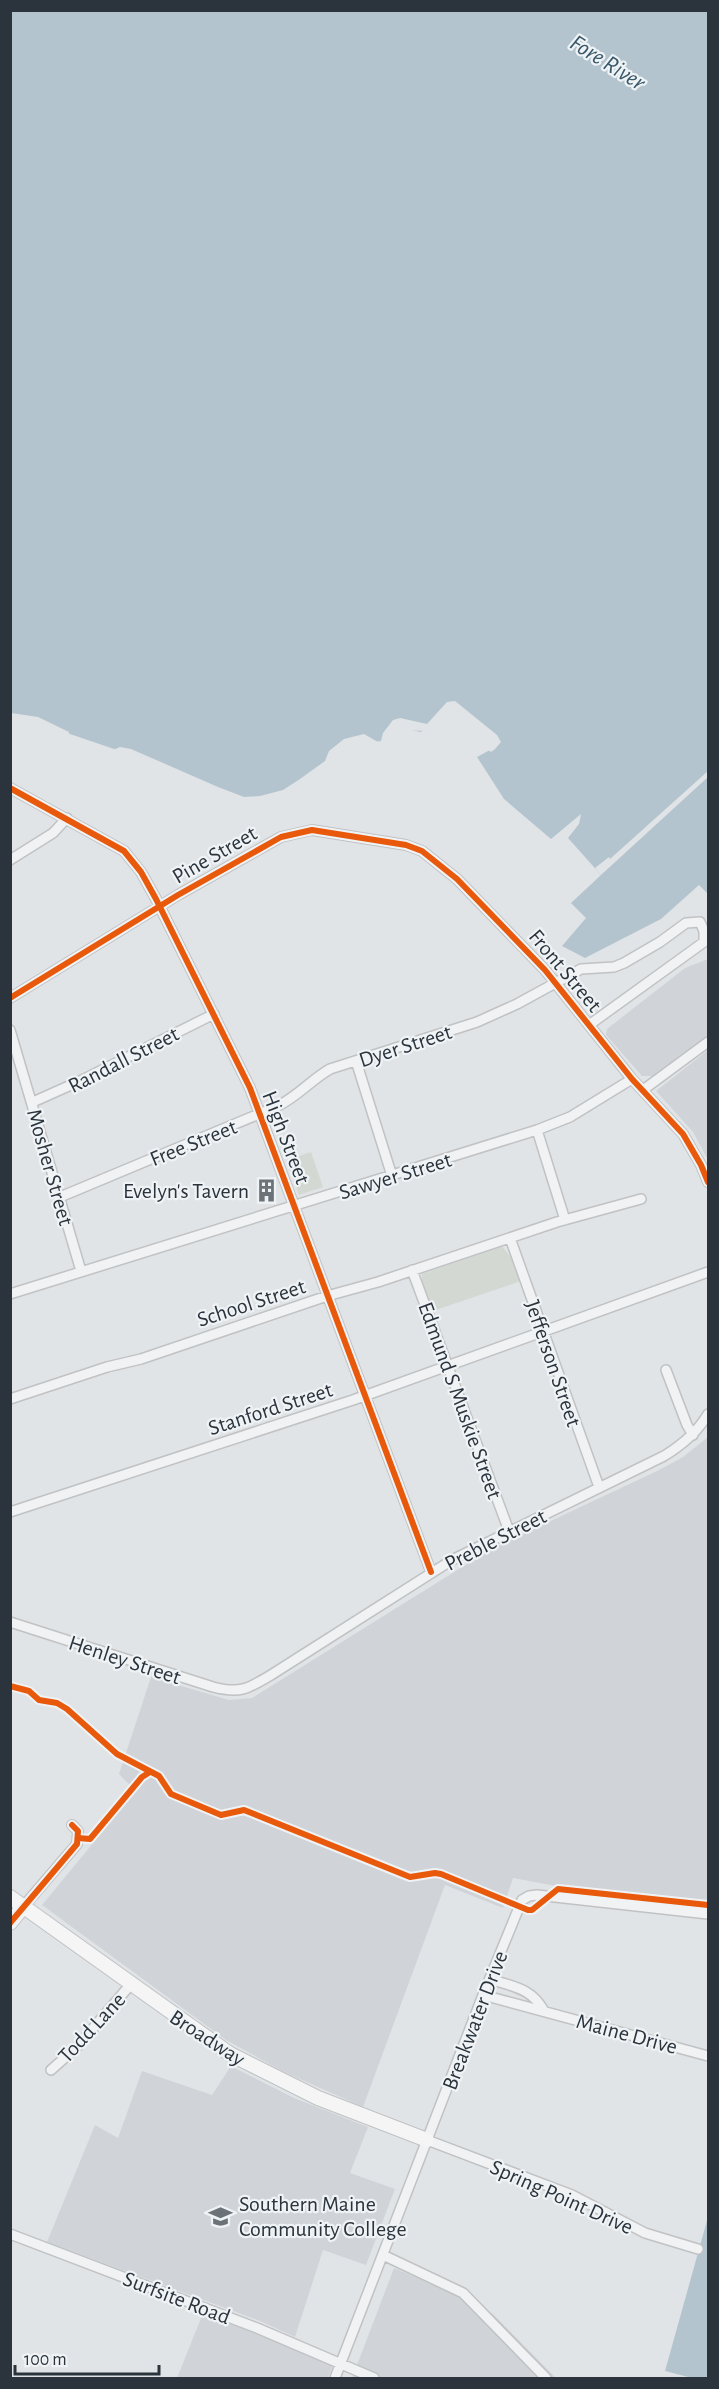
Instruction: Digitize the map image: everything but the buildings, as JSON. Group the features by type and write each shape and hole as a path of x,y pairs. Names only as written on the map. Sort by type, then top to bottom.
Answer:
{"street":[{"name":"High Street","path":"10,788 124,851 141,872 160,906 240,1065 260,1114 431,1572"},
{"path":"10,861 53,833 67,818"},
{"name":"Pine Street","path":"10,998 160,906 260,848 292,833 312,830 354,837"},
{"name":"Front Street","path":"354,837 406,845 422,851 456,879 502,924 555,984 632,1079 683,1134 708,1182"},
{"name":"Dyer Street","path":"260,1114 298,1095 312,1081 330,1069 477,1022 581,969 614,967 624,963 660,942 686,923 700,922 704,931 704,942 589,1025"},
{"name":"Randall Street","path":"33,1102 62,1090 213,1014"},
{"name":"Mosher Street","path":"10,1030 81,1270"},
{"path":"644,1090 708,1042"},
{"path":"356,1061 392,1176"},
{"name":"Sawyer Street","path":"10,1294 81,1270 294,1207 537,1130 570,1117 632,1079"},
{"name":"Free Street","path":"60,1197 260,1114"},
{"path":"537,1130 565,1220"},
{"name":"School Street","path":"10,1399 107,1367 141,1359 327,1296 565,1220 641,1199"},
{"name":"Jefferson Street","path":"510,1238 599,1487"},
{"name":"Edmund S Muskie Street","path":"412,1270 509,1530"},
{"name":"Stanford Street","path":"10,1512 364,1396 708,1272"},
{"path":"666,1370 693,1435 708,1414"},
{"name":"Preble Street","path":"241,1691 271,1675 431,1572 509,1530 664,1456 693,1435"},
{"name":"Henley Street","path":"10,1622 213,1687 231,1692 241,1691"},
{"path":"10,1923 77,1844 78,1831 72,1825"},
{"name":"Breakwater Drive","path":"335,2379 522,1900 537,1895 708,1914"},
{"name":"Broadway","path":"10,1897 219,2047 253,2067 318,2098 427,2140"},
{"name":"Maine Drive","path":"490,1979 524,1990 537,1998 544,2011"},
{"name":"Todd Lane","path":"51,2070 57,2062 78,2046 131,1984"},
{"name":"Maine Drive","path":"483,1995 708,2056"},
{"name":"Spring Point Drive","path":"427,2140 572,2195 645,2233 698,2249"},
{"name":"Surfsite Road","path":"10,2234 129,2278 341,2362 362,2375 374,2379"},
{"path":"383,2255 464,2293 546,2379"}],"shaded area":[{"path":"708,959 708,1036 656,1076 642,1076 606,1035 607,1029 685,968"},
{"path":"708,1050 708,1160 693,1132 656,1091"},
{"path":"311,1152 323,1187 299,1195 287,1160"},
{"path":"502,1246 512,1259 521,1281 433,1311 421,1284 422,1274"},
{"path":"708,1437 708,1902 556,1886 513,1878 503,1908 445,1885 363,2107 284,2072 226,2040 42,1905 136,1791 119,1774 151,1677 229,1700 252,1698 491,1549 657,1471 683,1457"},
{"name":"Southern Maine Community College","path":"231,2066 294,2098 368,2127 350,2173 395,2189 366,2265 323,2250 295,2337 260,2321 47,2242 95,2125 118,2138 142,2071 212,2095"},
{"name":"Southern Maine Community College","path":"394,2268 460,2296 493,2314 556,2378 352,2378"},
{"path":"203,2313 327,2361 332,2367 328,2378 177,2378"}],"water":[{"name":"Fore River","path":"10,11 708,11 708,894 699,885 661,919 585,958 562,946 586,918 571,903 601,875 568,838 579,824 581,814 551,839 504,799 477,757 490,750 496,743 452,706 421,732 402,728 392,730 387,741 354,743 279,796 246,801 173,769 11,714"},
{"path":"708,2217 708,2378 692,2378 665,2371"}],"pier":[{"path":"455,701 497,735 501,742 495,749 491,752 487,749 491,743 458,711 452,710 427,731 400,730 394,732 389,742 378,749 355,746 331,766 280,798 262,804 245,803 205,788 172,771 111,751 120,747 131,749 244,797 260,796 283,790 300,779 325,761 329,751 344,739 364,734 378,742 381,741 383,733 393,720 400,718 427,724 447,702"},
{"path":"11,713 38,717 69,732 69,737 38,725 10,718"},
{"path":"708,771 708,777 601,875 595,868 609,857 610,859"}],"cycle path":[{"path":"10,788 124,851 141,872 156,899 250,1088 431,1572"},
{"path":"10,998 178,895 281,837 312,830 406,845 422,851 457,879 545,970 632,1079 683,1134 708,1182"},
{"path":"10,1686 29,1691 39,1700 57,1703 67,1709 117,1754 159,1776 171,1794 221,1815 244,1810 410,1877 441,1874 528,1910 532,1910 558,1889 708,1905"},
{"path":"78,1838 90,1839 142,1777 150,1772"},
{"path":"10,1923 77,1844 78,1831 72,1825"}],"place":[{"name":"Evelyn's Tavern","path":"267,1190"},
{"name":"Southern Maine Community College","path":"221,2216"}]}
